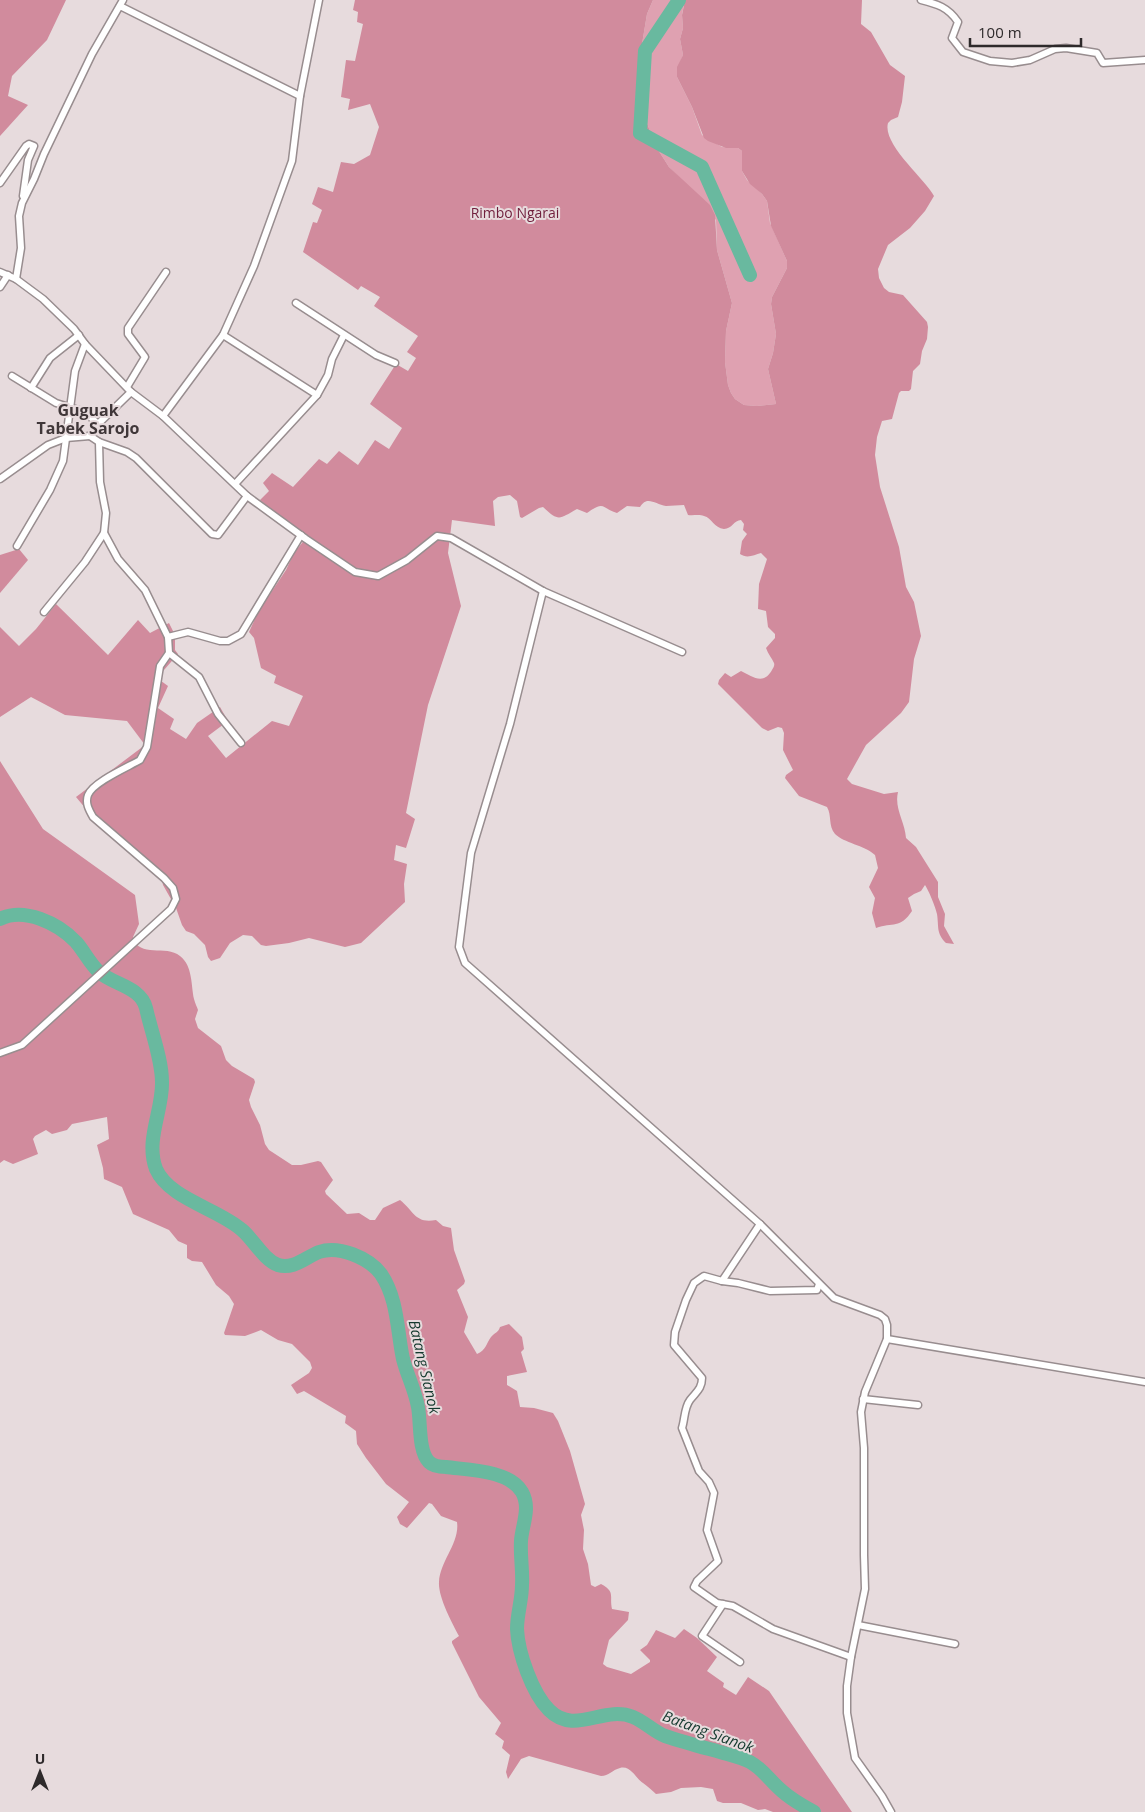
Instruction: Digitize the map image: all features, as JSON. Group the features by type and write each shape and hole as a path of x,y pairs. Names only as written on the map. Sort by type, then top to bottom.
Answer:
{"street":[{"path":"162,416 223,335 254,266 292,161 300,96 319,0"},
{"path":"921,0 942,6 952,13 958,22 952,38 963,52 990,61 1012,63 1030,60 1055,50 1066,48 1097,53 1103,63 1145,60"},
{"path":"22,203 92,54 121,3 300,96"},
{"path":"0,183 29,144 44,154"},
{"path":"16,279 21,248 19,216 28,160 34,148"},
{"path":"0,272 16,279 43,299 74,329 85,344 129,390 162,416 247,496 355,572 378,576 407,560 437,536 451,538 543,590 682,652"},
{"path":"90,436 98,424 129,390 145,356 128,334 128,328 166,272"},
{"path":"0,288 8,275"},
{"path":"296,303 376,355 395,363"},
{"path":"31,388 50,358 79,335"},
{"path":"223,335 317,395"},
{"path":"235,484 317,395 328,376 332,359 344,335"},
{"path":"17,546 50,490 63,461 75,371 85,344"},
{"path":"12,376 56,403 86,412 98,424"},
{"path":"0,479 48,445 66,438 90,436 99,442 127,452 136,458 212,534 218,534 247,496"},
{"path":"44,612 96,548 104,533 106,514 100,482 99,442"},
{"path":"0,1053 22,1045 171,909 176,899 173,888 164,878 93,818 88,808 88,795 94,786 140,760 144,754 147,747 160,666 168,653 168,637 145,590 118,558 104,533"},
{"path":"168,637 188,632 220,641 228,641 241,634 301,535"},
{"path":"543,590 510,724 471,853 459,947 465,963 760,1224 834,1298 880,1315 888,1325 888,1339 865,1392 861,1412 864,1448 865,1589 851,1657 847,1686 847,1713 855,1758 891,1812"},
{"path":"168,653 202,681 214,708 241,744"},
{"path":"722,1281 760,1224"},
{"path":"820,1284 817,1290 770,1291 704,1276 694,1283 675,1332 674,1345 702,1378 701,1387 689,1401 686,1408 686,1419 682,1428 700,1471 709,1482 714,1493 707,1530 718,1561 697,1581 694,1587 710,1599 733,1606 773,1629 851,1657"},
{"path":"888,1339 1145,1382"},
{"path":"864,1399 918,1405"},
{"path":"723,1604 702,1636 740,1662"},
{"path":"858,1625 954,1644"}],"shaded area":[{"path":"653,0 685,0 682,14 683,28 680,39 683,55 677,70 677,77 692,107 702,135 722,147 738,148 742,151 742,171 747,180 767,201 770,223 787,261 787,268 772,297 771,304 776,334 768,369 776,404 744,405 735,399 731,393 725,362 726,331 732,303 717,250 716,220 669,167 655,145 643,112 640,56 647,14"}],"green space":[{"path":"0,0 66,0 47,40 12,76 8,96 28,105 0,136"},
{"name":"Rimbo Ngarai","path":"355,0 653,0 647,14 640,56 643,112 655,145 669,167 710,205 715,215 717,250 732,303 726,331 725,362 728,385 735,399 744,405 757,406 776,404 768,369 776,334 771,304 772,297 787,268 787,261 771,226 767,201 750,184 742,171 742,151 738,148 726,148 704,138 692,107 677,77 677,67 683,55 680,39 683,28 682,15 685,0 862,0 861,24 871,32 890,65 905,76 898,117 888,123 891,141 934,196 925,211 910,228 888,245 878,269 879,278 884,288 889,292 903,295 927,322 928,327 927,339 922,351 920,364 913,371 911,389 899,393 892,419 882,421 877,437 875,455 880,487 899,547 906,587 914,602 921,636 914,659 909,702 901,713 866,745 847,779 852,784 884,794 898,792 897,804 906,838 916,847 938,882 938,897 945,914 944,926 954,944 946,943 941,936 936,911 925,885 921,891 908,898 912,911 908,917 900,923 876,928 872,913 875,898 869,887 878,868 875,855 835,834 827,807 799,796 785,778 793,770 783,750 784,733 782,728 778,727 768,731 762,728 718,684 725,673 731,677 741,671 761,679 769,675 774,667 774,663 766,648 775,638 775,634 768,627 766,611 758,609 759,584 767,559 761,553 753,556 740,554 742,541 747,534 743,530 744,524 741,520 724,529 715,525 707,517 688,515 684,505 666,506 648,501 640,507 627,506 617,513 600,506 587,513 577,509 563,517 556,517 543,507 522,518 520,517 517,501 510,495 498,497 493,501 495,526 452,520 448,553 461,606 428,705 406,813 415,819 406,848 396,845 394,860 407,864 404,884 405,902 361,943 345,947 309,938 266,946 261,945 252,936 243,935 230,943 220,958 211,961 205,945 194,934 186,931 182,925 176,908 163,885 161,875 101,827 76,797 145,745 127,721 65,715 31,697 0,717 0,627 19,646 36,629 56,604 108,655 138,620 150,633 169,623 175,635 175,650 178,654 157,678 168,686 158,708 174,719 170,729 186,739 197,723 220,707 228,721 208,736 226,758 272,721 289,726 303,696 274,683 276,676 261,668 254,638 249,632 258,612 286,570 294,553 306,538 260,500 269,491 263,483 272,473 293,487 319,459 327,464 339,451 358,465 375,440 389,449 402,428 370,404 396,364 408,371 416,358 407,352 418,336 374,306 380,297 361,286 358,290 303,252 313,222 317,223 322,210 312,204 318,187 333,192 341,162 354,164 370,155 379,127 370,104 348,110 350,99 341,97 346,60 355,61 363,24 357,22 358,12 353,10"},
{"path":"19,549 28,560 0,593 0,555"},
{"path":"0,761 43,829 135,895 139,924 133,937 136,944 147,950 174,953 184,960 191,976 194,999 198,1010 195,1019 198,1028 221,1046 226,1060 232,1066 254,1079 255,1082 249,1100 269,1150 292,1165 321,1162 333,1180 325,1191 326,1194 347,1214 359,1213 370,1220 375,1220 383,1208 400,1200 415,1216 423,1220 436,1220 443,1226 451,1228 454,1250 465,1281 457,1290 468,1317 464,1332 477,1354 484,1349 500,1327 509,1324 522,1337 524,1349 521,1352 527,1372 507,1376 507,1385 517,1391 520,1407 534,1408 553,1413 558,1421 570,1451 585,1504 581,1515 584,1530 583,1549 588,1564 591,1585 595,1587 601,1584 609,1589 612,1609 629,1612 628,1620 609,1640 603,1664 631,1674 650,1662 640,1650 647,1645 656,1630 675,1638 684,1629 697,1638 717,1657 707,1671 724,1683 723,1687 736,1695 748,1677 769,1691 852,1812 773,1812 765,1809 758,1810 741,1803 717,1801 713,1789 701,1787 681,1788 671,1792 656,1794 633,1773 624,1768 601,1776 529,1756 521,1759 508,1779 506,1772 510,1755 502,1748 504,1741 495,1734 501,1723 479,1697 452,1643 459,1636 446,1610 439,1588 440,1574 456,1537 457,1522 441,1516 432,1504 429,1503 407,1528 400,1524 397,1517 409,1502 386,1484 366,1458 357,1444 356,1431 345,1423 346,1416 304,1391 297,1394 291,1385 309,1373 312,1368 310,1362 292,1344 278,1340 261,1330 245,1336 225,1335 224,1333 234,1304 229,1296 216,1285 202,1262 192,1261 187,1258 187,1245 178,1241 169,1230 133,1214 122,1187 104,1179 97,1145 109,1139 107,1117 72,1124 67,1130 52,1134 46,1130 33,1139 38,1154 13,1164 4,1160 0,1163"}],"waterway":[{"path":"679,0 645,51 640,133 702,167 750,275"},
{"name":"Batang Sianok","path":"0,919 19,915 30,916 50,923 69,935 99,972 133,991 143,1001 162,1073 162,1093 152,1147 156,1169 162,1179 183,1196 221,1216 242,1230 263,1254 278,1265 289,1266 319,1252 335,1250 361,1258 376,1268 381,1274 387,1284 394,1304 403,1359 418,1407 421,1444 425,1457 429,1462 437,1466 487,1472 508,1479 516,1485 525,1498 526,1510 521,1541 522,1579 517,1623 518,1638 527,1672 537,1693 549,1710 559,1717 569,1720 622,1714 641,1721 665,1736 743,1759 759,1768 790,1797 814,1812"}],"district":[{"name":"Guguak Tabek Sarojo","path":"88,419"}]}
